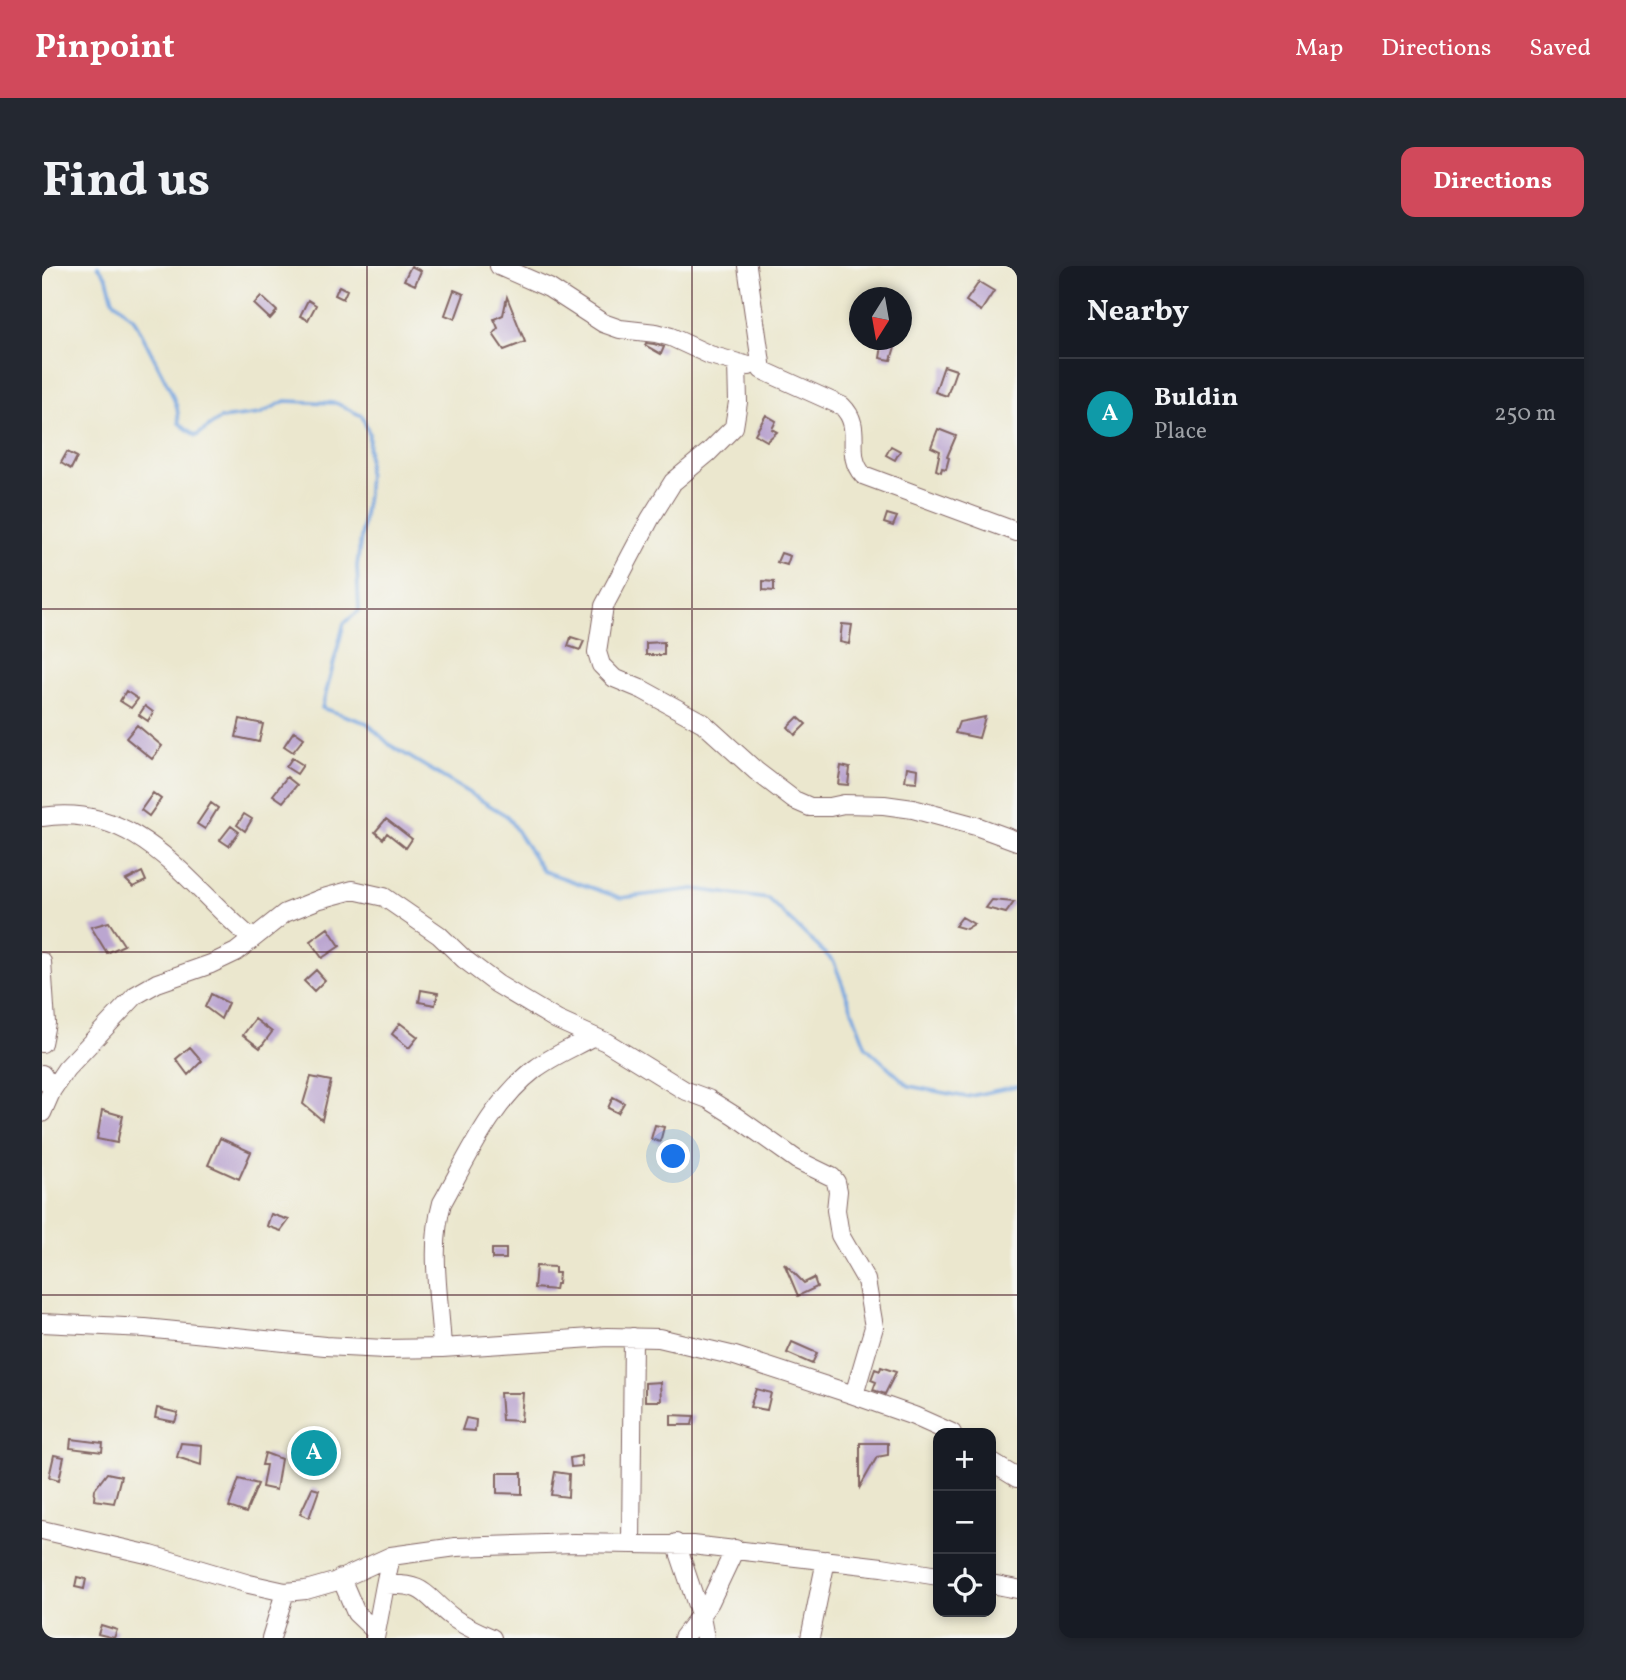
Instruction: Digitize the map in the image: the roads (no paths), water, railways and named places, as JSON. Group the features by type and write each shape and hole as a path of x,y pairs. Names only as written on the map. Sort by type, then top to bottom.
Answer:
{"street":[{"path":"499,266 549,288 603,323 620,329 671,337 710,355 762,370 842,406 854,422 854,462 863,475 1017,532"},
{"path":"747,266 762,370"},
{"path":"737,363 738,402 734,427 673,482 650,519 604,606 597,652 601,665 614,678 643,690 704,723 756,771 794,800 810,807 844,804 913,809 976,826 1017,841"},
{"path":"42,817 62,814 94,818 128,830 167,857 225,916 252,939"},
{"path":"42,1113 52,1090 66,1069 136,995 157,983 236,952 285,913 353,890 384,897 419,919 497,984 557,1020 606,1042 684,1090 708,1099 797,1160 832,1177 836,1182 840,1235 866,1280 874,1327 854,1395"},
{"path":"42,962 46,1023 42,1043"},
{"path":"442,1348 436,1261 442,1202 489,1118 516,1086 537,1067 592,1037"},
{"path":"42,1074 52,1090"},
{"path":"42,1323 145,1328 325,1346 442,1348 522,1341 633,1336 659,1338 686,1343 854,1395 941,1428"},
{"path":"631,1543 633,1336"},
{"path":"996,1465 1017,1478"},
{"path":"42,1530 151,1555 285,1592 306,1590 391,1556 456,1547 676,1543 933,1575"},
{"path":"676,1543 701,1617 705,1638"},
{"path":"683,1638 701,1617 735,1549"},
{"path":"376,1635 391,1556"},
{"path":"810,1638 826,1560"},
{"path":"341,1578 352,1606 376,1635"},
{"path":"385,1585 416,1587 426,1592 465,1626 492,1638"},
{"path":"996,1585 1017,1588"},
{"path":"271,1638 285,1592"}],"waterway":[{"path":"98,266 107,278 113,300 134,319 169,387 177,407 179,423 196,436 220,419 260,414 285,401 336,403 362,416 369,433 367,494 357,566 359,611 344,623 322,708 367,723 390,745 507,816 543,871 621,898 694,889 768,899 834,962 866,1047 909,1086 966,1097 1017,1086"}],"place":[{"name":"Buldin","path":"314,1453"}]}
